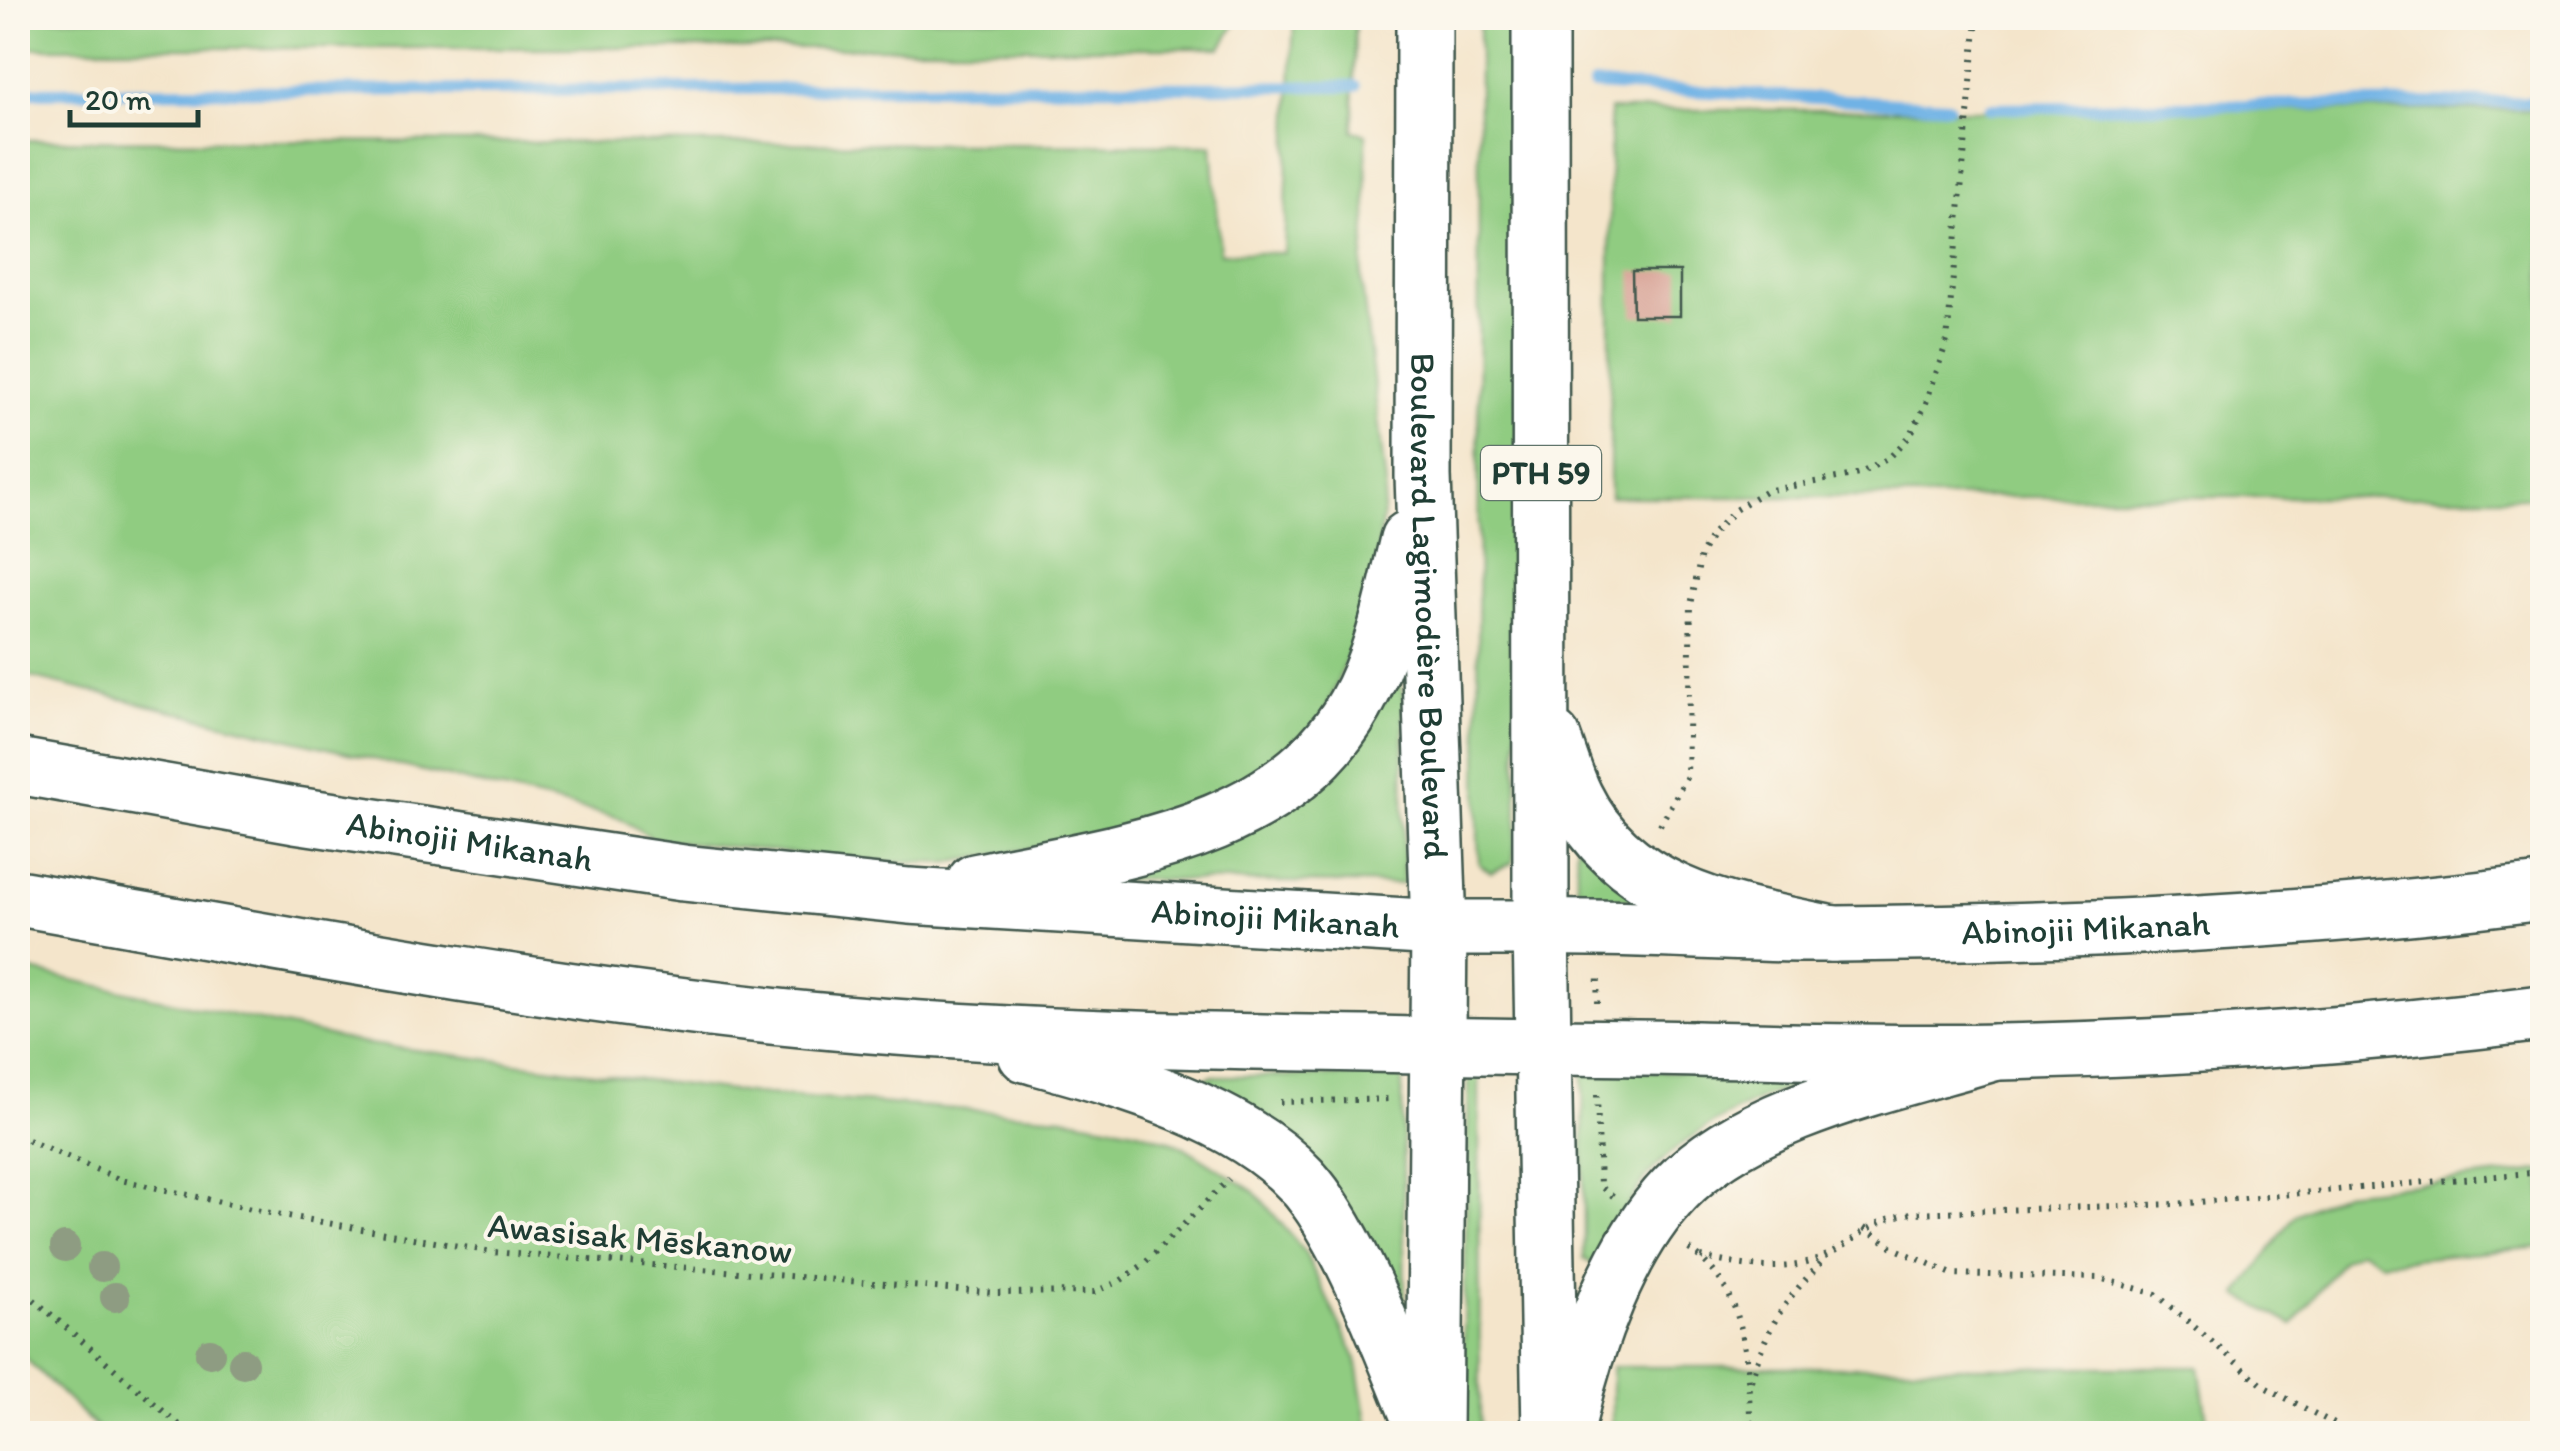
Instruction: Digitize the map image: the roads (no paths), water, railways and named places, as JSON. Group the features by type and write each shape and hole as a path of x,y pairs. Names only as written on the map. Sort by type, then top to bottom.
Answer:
{"main road":[{"name":"Boulevard Lagimodière Boulevard","path":"1424,18 1424,476 1440,928 1430,1434"},
{"name":"PTH 59","path":"1540,18 1541,928 1570,1047 1550,1434"},
{"path":"909,896 1165,841 1251,806 1314,764 1356,704 1391,608 1424,476"},
{"path":"1542,711 1574,797 1602,838 1630,866 1671,892 1716,910 1832,934"},
{"name":"Abinojii Mikanah","path":"18,766 534,852 909,896 1440,928 1599,927 1832,934 2194,924 2542,892"},
{"path":"18,898 490,982 782,1017 937,1028 1438,1045 1996,1052 2215,1043 2433,1027 2542,1013"},
{"path":"937,1028 1100,1074 1203,1112 1301,1180 1361,1283 1430,1434"},
{"path":"1565,1434 1580,1368 1602,1312 1649,1222 1677,1186 1714,1157 1826,1102 1996,1052"}],"waterway":[{"path":"1594,85 1948,106"},
{"path":"18,92 1355,86"},
{"path":"1990,108 2542,102"}]}
